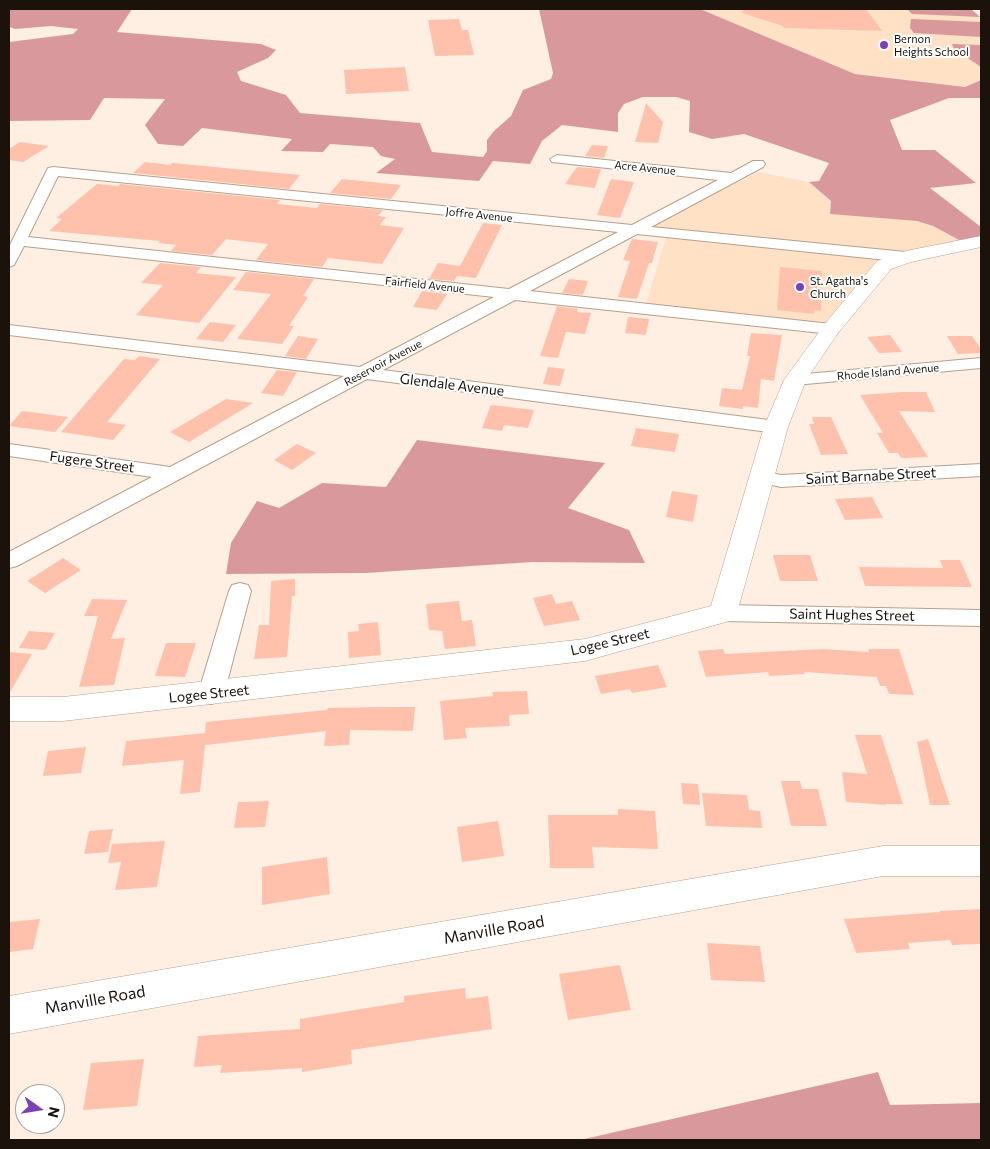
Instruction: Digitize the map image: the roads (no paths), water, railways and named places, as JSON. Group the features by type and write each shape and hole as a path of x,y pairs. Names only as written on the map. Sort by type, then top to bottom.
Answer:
{"street":[{"name":"Acre Avenue","path":"557,159 732,177"},
{"name":"Reservoir Avenue","path":"9,561 758,164"},
{"name":"Joffre Avenue","path":"20,241 53,172 906,257"},
{"path":"9,262 20,241"},
{"name":"Fairfield Avenue","path":"20,241 830,330"},
{"path":"723,613 776,426 795,380 830,330 884,265 906,257 981,242"},
{"name":"Glendale Avenue","path":"9,330 776,426"},
{"name":"Rhode Island Avenue","path":"795,380 981,364"},
{"name":"Fugere Street","path":"9,450 175,474"},
{"name":"Saint Barnabe Street","path":"761,478 781,481 981,470"},
{"path":"211,694 240,591"},
{"name":"Saint Hughes Street","path":"723,613 981,618"},
{"name":"Logee Street","path":"9,709 63,709 211,694 585,650 723,613"},
{"name":"Manville Road","path":"9,1015 884,861 981,861"}],"place":[{"name":"Bernon Heights School","path":"884,45"},
{"name":"St. Agatha's Church","path":"800,287"}]}
